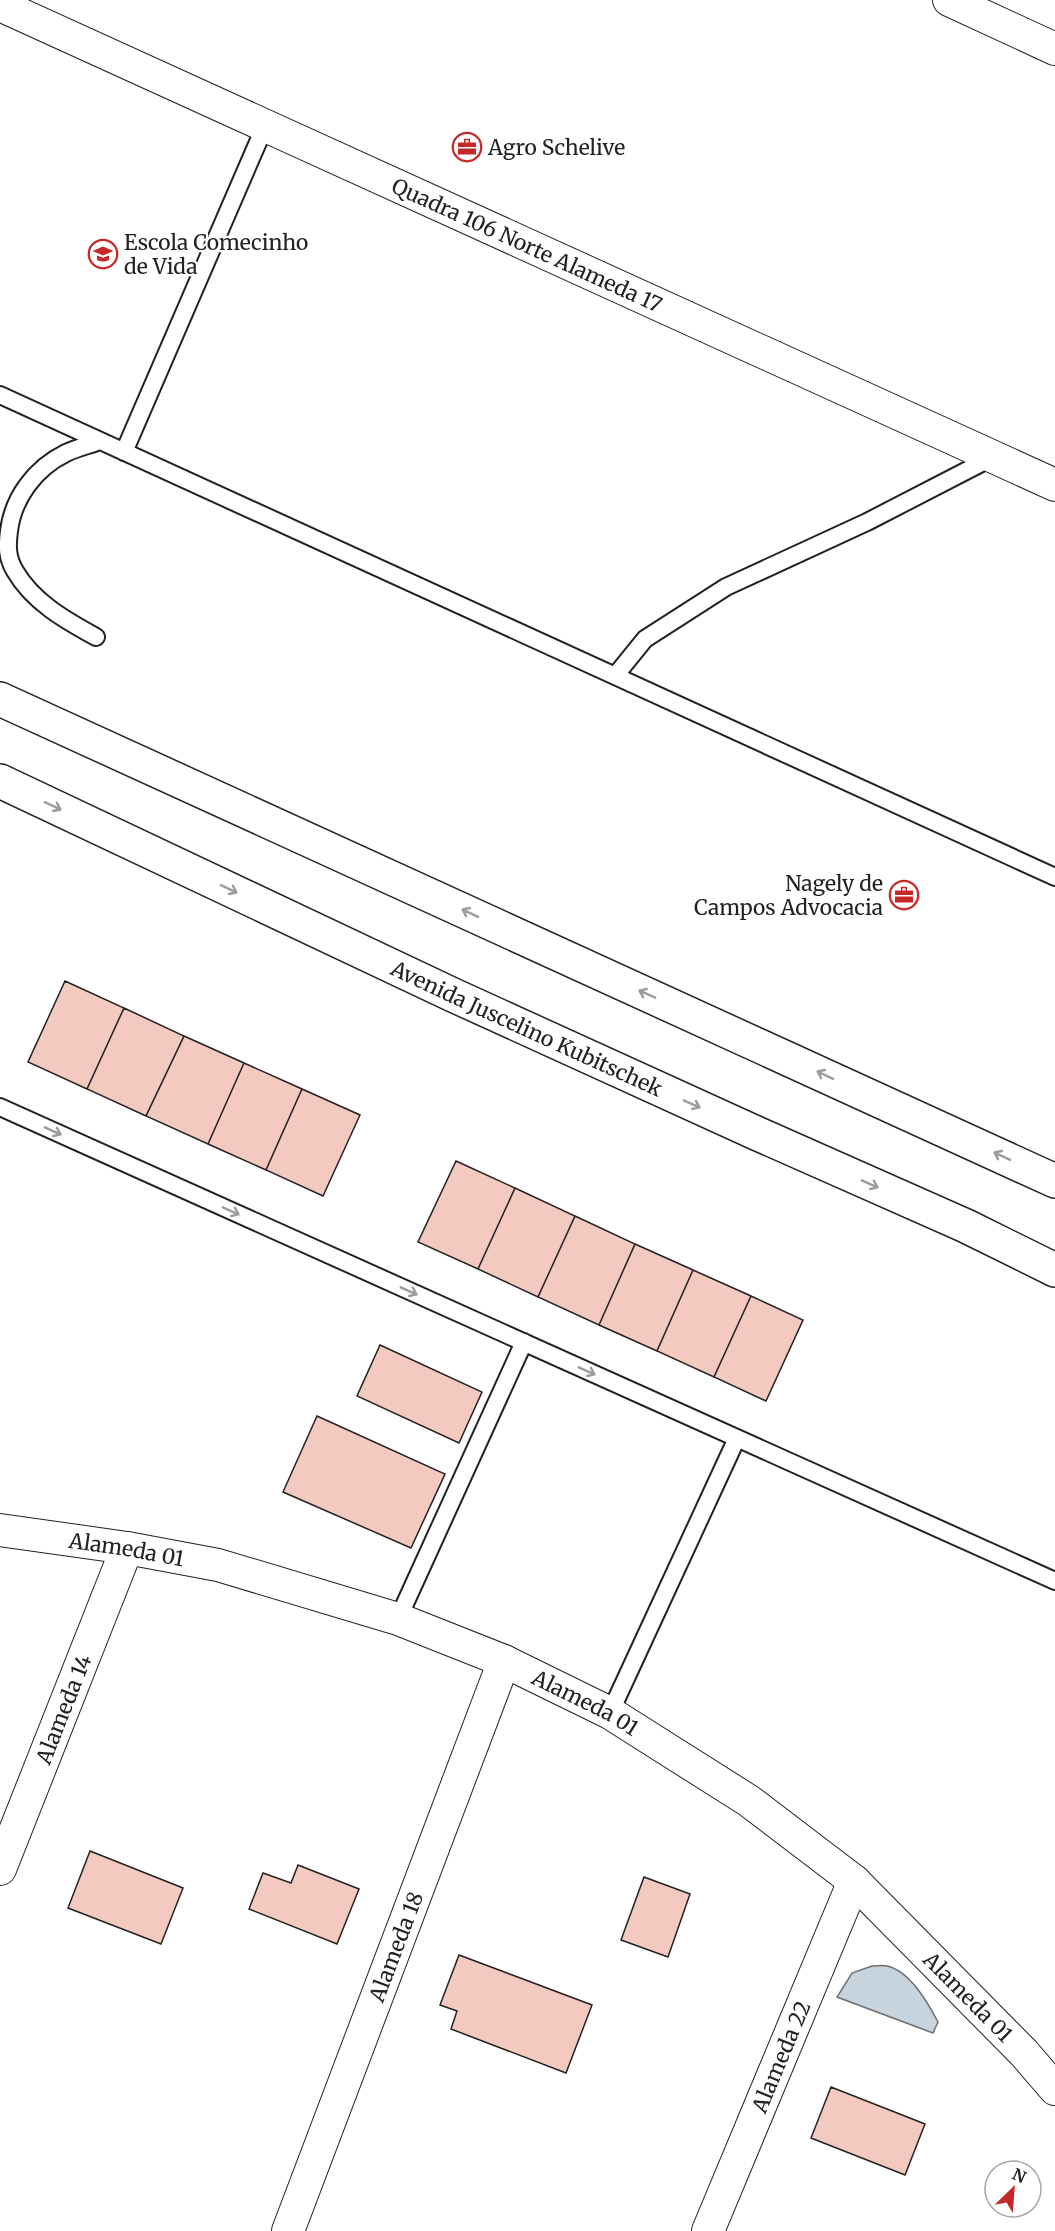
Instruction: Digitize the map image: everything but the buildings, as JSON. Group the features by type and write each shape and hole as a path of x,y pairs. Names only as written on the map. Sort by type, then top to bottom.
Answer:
{"main road":[{"path":"0,699 1055,1181"},
{"name":"Avenida Juscelino Kubitschek","path":"0,781 453,995 966,1226 1055,1270"}],"street":[{"path":"949,0 1055,49"},
{"name":"Quadra 106 Norte Alameda 17","path":"0,6 1055,485"},
{"name":"Alameda 01","path":"0,1530 127,1548 218,1565 398,1619 504,1661 610,1713 749,1801 854,1881 1024,2053 1055,2089"},
{"name":"Alameda 14","path":"0,1869 127,1548"},
{"name":"Alameda 18","path":"288,2231 504,1661"},
{"name":"Alameda 22","path":"708,2231 854,1881"}],"lane":[{"path":"124,452 266,126"},
{"path":"0,395 1055,877"},
{"path":"96,637 62,617 32,594 15,571 7,550 10,524 16,503 36,475 65,453 100,441"},
{"path":"615,676 645,639 726,587 867,522 993,457"},
{"path":"0,1107 1055,1581"},
{"path":"398,1619 524,1342"},
{"path":"610,1713 737,1438"}],"shaded area":[{"path":"872,1966 895,1969 911,1981 924,1997 938,2022 933,2033 837,1997 852,1973"}],"place":[{"name":"Agro Schelive","path":"467,147"},
{"name":"Escola Comecinho de Vida","path":"103,254"},
{"name":"Nagely de Campos Advocacia","path":"904,895"}]}
